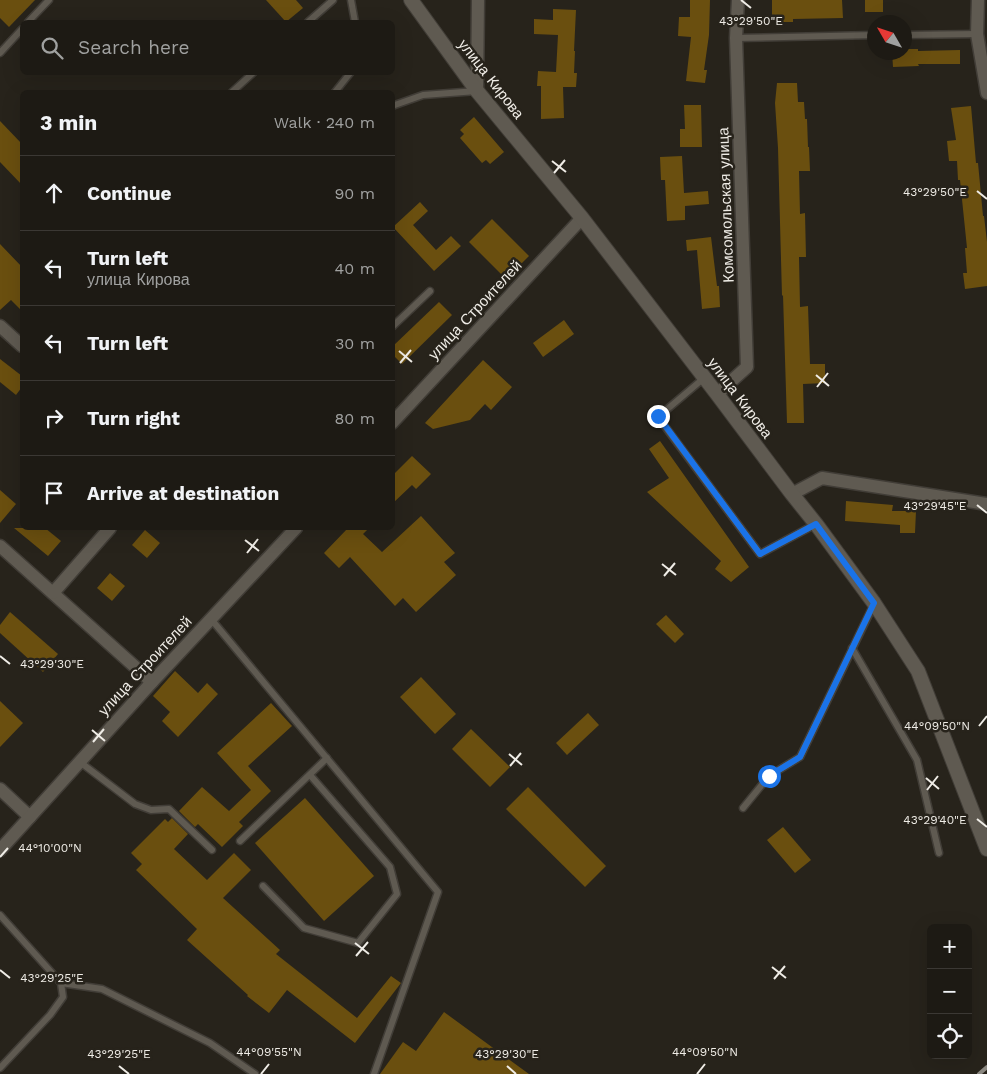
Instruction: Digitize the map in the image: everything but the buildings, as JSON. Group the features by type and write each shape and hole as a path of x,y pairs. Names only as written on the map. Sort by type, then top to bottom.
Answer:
{"main road":[{"name":"улица Кирова","path":"411,0 477,91 582,218 816,524 874,603 918,671 987,849"}],"street":[{"path":"477,91 478,0"},
{"name":"Комсомольская улица","path":"717,394 747,368 736,38 738,0"},
{"path":"981,2 977,34 987,93"},
{"name":"улица Строителей","path":"395,420 582,218"},
{"path":"0,326 20,344"},
{"path":"792,494 822,478 987,504"},
{"path":"54,593 108,530"},
{"name":"улица Строителей","path":"0,850 152,682 294,530"},
{"path":"0,546 152,682"},
{"path":"0,789 30,817"}],"lane":[{"path":"30,20 49,0"},
{"path":"310,20 332,0"},
{"path":"351,0 355,20"},
{"path":"0,53 20,31"},
{"path":"912,35 977,34"},
{"path":"736,38 867,35"},
{"path":"234,90 251,75"},
{"path":"337,90 349,75"},
{"path":"395,105 424,95 477,91"},
{"path":"395,324 430,292"},
{"path":"704,378 658,416 760,554 816,524"},
{"path":"743,808 769,776 800,757 874,603"},
{"path":"210,619 438,892 374,1074"},
{"path":"852,648 917,760 939,853"},
{"path":"240,841 327,758"},
{"path":"80,762 135,804 151,810 169,809 212,850"},
{"path":"263,886 304,928 358,943 397,894 390,868 310,775"},
{"path":"0,915 60,983 63,997 50,1015 0,1068"},
{"path":"60,983 102,989 210,1043 255,1074"}],"railway":[{"path":"979,1074 987,1067"}],"route":[{"path":"658,416 760,554 816,524 874,603 800,757 769,776"}]}
